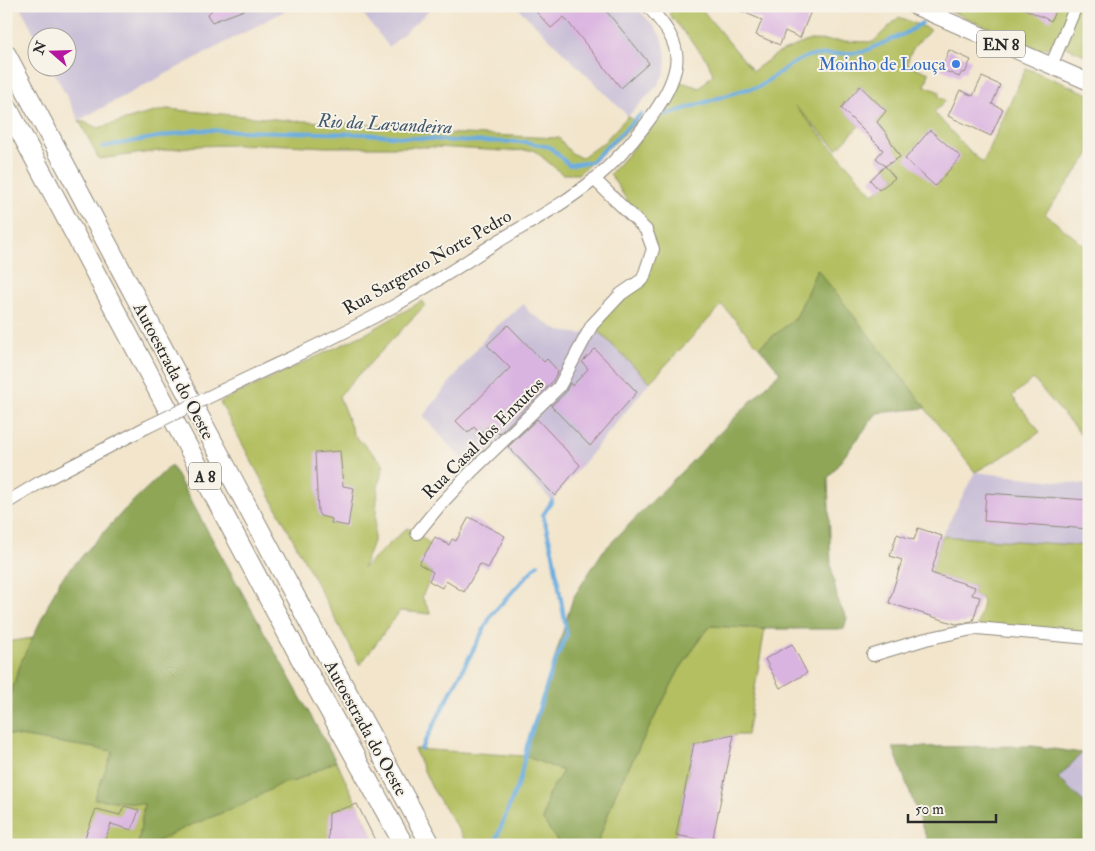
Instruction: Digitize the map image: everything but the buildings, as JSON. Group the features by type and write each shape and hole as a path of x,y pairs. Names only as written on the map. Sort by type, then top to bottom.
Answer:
{"highway":[{"name":"Autoestrada do Oeste","path":"6,54 168,361 431,845"},
{"name":"Autoestrada do Oeste","path":"6,105 303,663 404,845"}],"main road":[{"name":"EN 8","path":"914,6 1051,66 1086,79"}],"street":[{"name":"Rua Sargento Norte Pedro","path":"6,504 39,483 148,427 394,306 553,208 594,180 637,135 660,103 673,76 676,65 675,47 667,30 648,6"},
{"path":"1051,66 1076,6"},
{"name":"Rua Casal dos Enxutos","path":"417,533 472,471 559,387 592,324 621,294 644,279 653,248 646,230 594,180"},
{"path":"873,655 926,639 977,628 1089,638"}],"shaded area":[{"path":"20,6 294,6 79,120 57,78 78,78 78,28 31,28"},
{"path":"357,6 434,6 389,47"},
{"path":"516,6 635,6 655,27 663,40 666,56 665,71 658,85 628,116"},
{"path":"524,304 529,312 559,331 582,334 592,325 650,382 552,501 500,444 472,471 423,416 490,332"},
{"path":"975,472 1089,485 1089,546 942,536"},
{"path":"1082,753 1089,758 1089,807 1058,778"}],"green space":[{"path":"676,6 699,6 753,71 778,53 810,40 873,42 899,17 931,30 913,49 907,64 929,73 925,86 940,92 939,96 946,101 934,112 968,150 983,163 1026,68 1089,94 1089,155 1045,214 1089,249 1089,369 1080,380 1089,390 1089,444 1033,379 1012,396 1040,432 1014,450 975,472 817,270 796,318 759,347 722,305 650,382 592,325 643,279 653,249 646,230 610,174 662,116 681,82 700,88 713,74 707,60 669,14","holes":["860,86 886,110 877,122 886,133 899,157 885,166 895,178 873,194 795,106 837,149 859,126 842,108"]},
{"path":"939,6 1089,6 1089,57 1060,44 1039,50"},
{"path":"167,109 286,120 382,125 441,133 559,138 570,152 581,158 604,142 628,116 637,123 578,174 562,174 534,150 503,151 435,147 325,147 269,144 196,146 99,159 79,120 98,128"},
{"path":"817,269 926,408 877,413 828,478 831,566 838,602 847,618 844,629 765,629 711,626 679,670 616,792 597,845 560,845 543,820 548,795 563,771 525,756 573,598 603,551 780,372 759,347 796,318"},
{"path":"422,301 425,305 339,396 354,435 384,464 378,487 374,539 363,568 407,528 417,533 431,545 420,564 433,572 422,597 431,614 400,611 360,665 220,402 367,333"},
{"path":"171,465 336,761 295,781 280,784 242,805 186,827 151,845 138,845 144,804 94,799 113,751 6,734 6,706 22,660 60,580 126,508"},
{"path":"942,536 1089,546 1089,638 977,628 983,602 980,597 972,595 975,587 931,573"},
{"path":"711,626 765,629 747,735 694,743 676,835 669,845 597,845 616,792 679,670"},
{"path":"33,638 22,660 6,706 6,642"},
{"path":"6,734 114,751 144,804 138,845 6,845"},
{"path":"1032,746 1082,753 1058,778 1089,807 1089,845 929,845 893,747"},
{"path":"414,749 525,756 563,771 548,795 543,820 560,845 468,845 432,788"},
{"path":"336,761 377,845 151,845 186,827 242,805 280,784 295,781"}],"waterway":[{"name":"Rio da Lavandeira","path":"666,115 743,90 759,87 790,65 808,56 863,52 906,33 922,23"},
{"name":"Rio da Lavandeira","path":"102,147 197,130 365,134 455,141 525,142 550,147 569,165 591,162 641,114"},
{"path":"494,845 520,779 527,746 552,669 567,634 553,554 543,515 552,501"},
{"path":"421,749 492,614 538,564"}],"place":[{"name":"Moinho de Louça","path":"956,64"}]}
